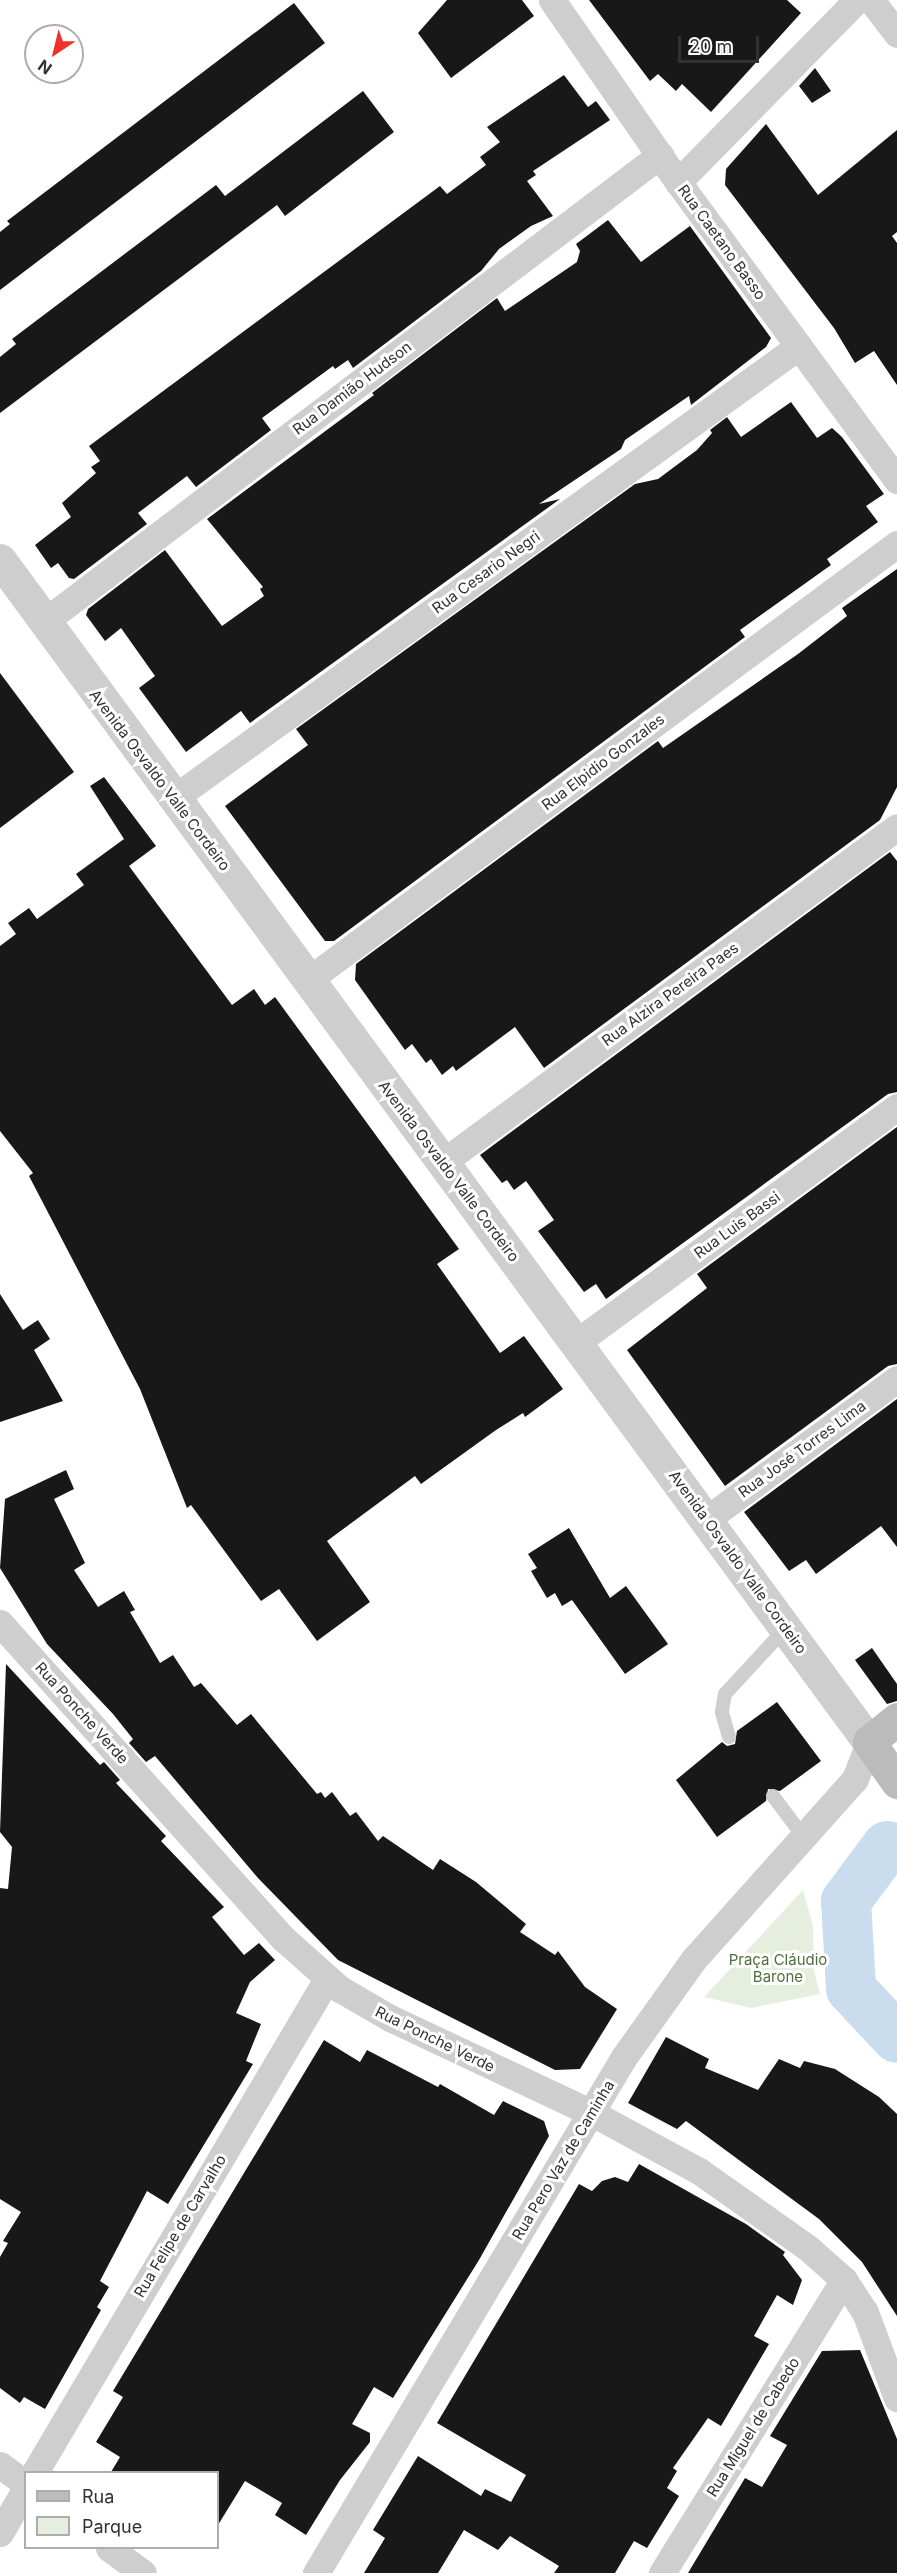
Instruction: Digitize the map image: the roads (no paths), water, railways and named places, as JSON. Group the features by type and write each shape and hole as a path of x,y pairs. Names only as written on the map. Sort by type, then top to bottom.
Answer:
{"main road":[{"path":"869,1743 897,1719"},
{"name":"Avenida Osvaldo Valle Cordeiro","path":"869,1743 896,1778"}],"street":[{"name":"Rua Caetano Basso","path":"552,0 678,182 897,480"},
{"path":"678,182 857,0"},
{"path":"871,0 897,34"},
{"name":"Rua Damião Hudson","path":"45,621 660,155"},
{"name":"Rua Cesario Negri","path":"174,798 799,346"},
{"name":"Rua Elpidio Gonzales","path":"308,980 897,544"},
{"name":"Avenida Osvaldo Valle Cordeiro","path":"0,560 577,1342 869,1743"},
{"name":"Rua Alzira Pereira Paes","path":"442,1162 897,827"},
{"name":"Rua Luis Bassi","path":"577,1342 897,1107"},
{"name":"Rua José Torres Lima","path":"707,1519 897,1379"},
{"name":"Rua Ponche Verde","path":"0,1623 284,1939 327,1979 390,2018 592,2113 699,2171 759,2210 844,2280 866,2312 897,2398"},
{"name":"Rua Pero Vaz de Caminha","path":"316,2573 624,2057 694,1959 855,1779 869,1743"},
{"path":"855,1779 896,1778"},
{"name":"Rua Felipe de Carvalho","path":"35,2471 327,1979"},
{"name":"Rua Miguel de Cabedo","path":"662,2573 844,2280"},
{"path":"0,2465 24,2484"},
{"path":"0,2533 24,2490"},
{"path":"112,2549 142,2573"}],"lane":[{"path":"729,1737 722,1712 725,1694 786,1628"},
{"path":"773,1796 803,1836"}],"waterway":[{"path":"887,1846 846,1901 851,1989 897,2038"}],"park label":[{"name":"Praça Cláudio Barone","path":"778,1968"}]}
